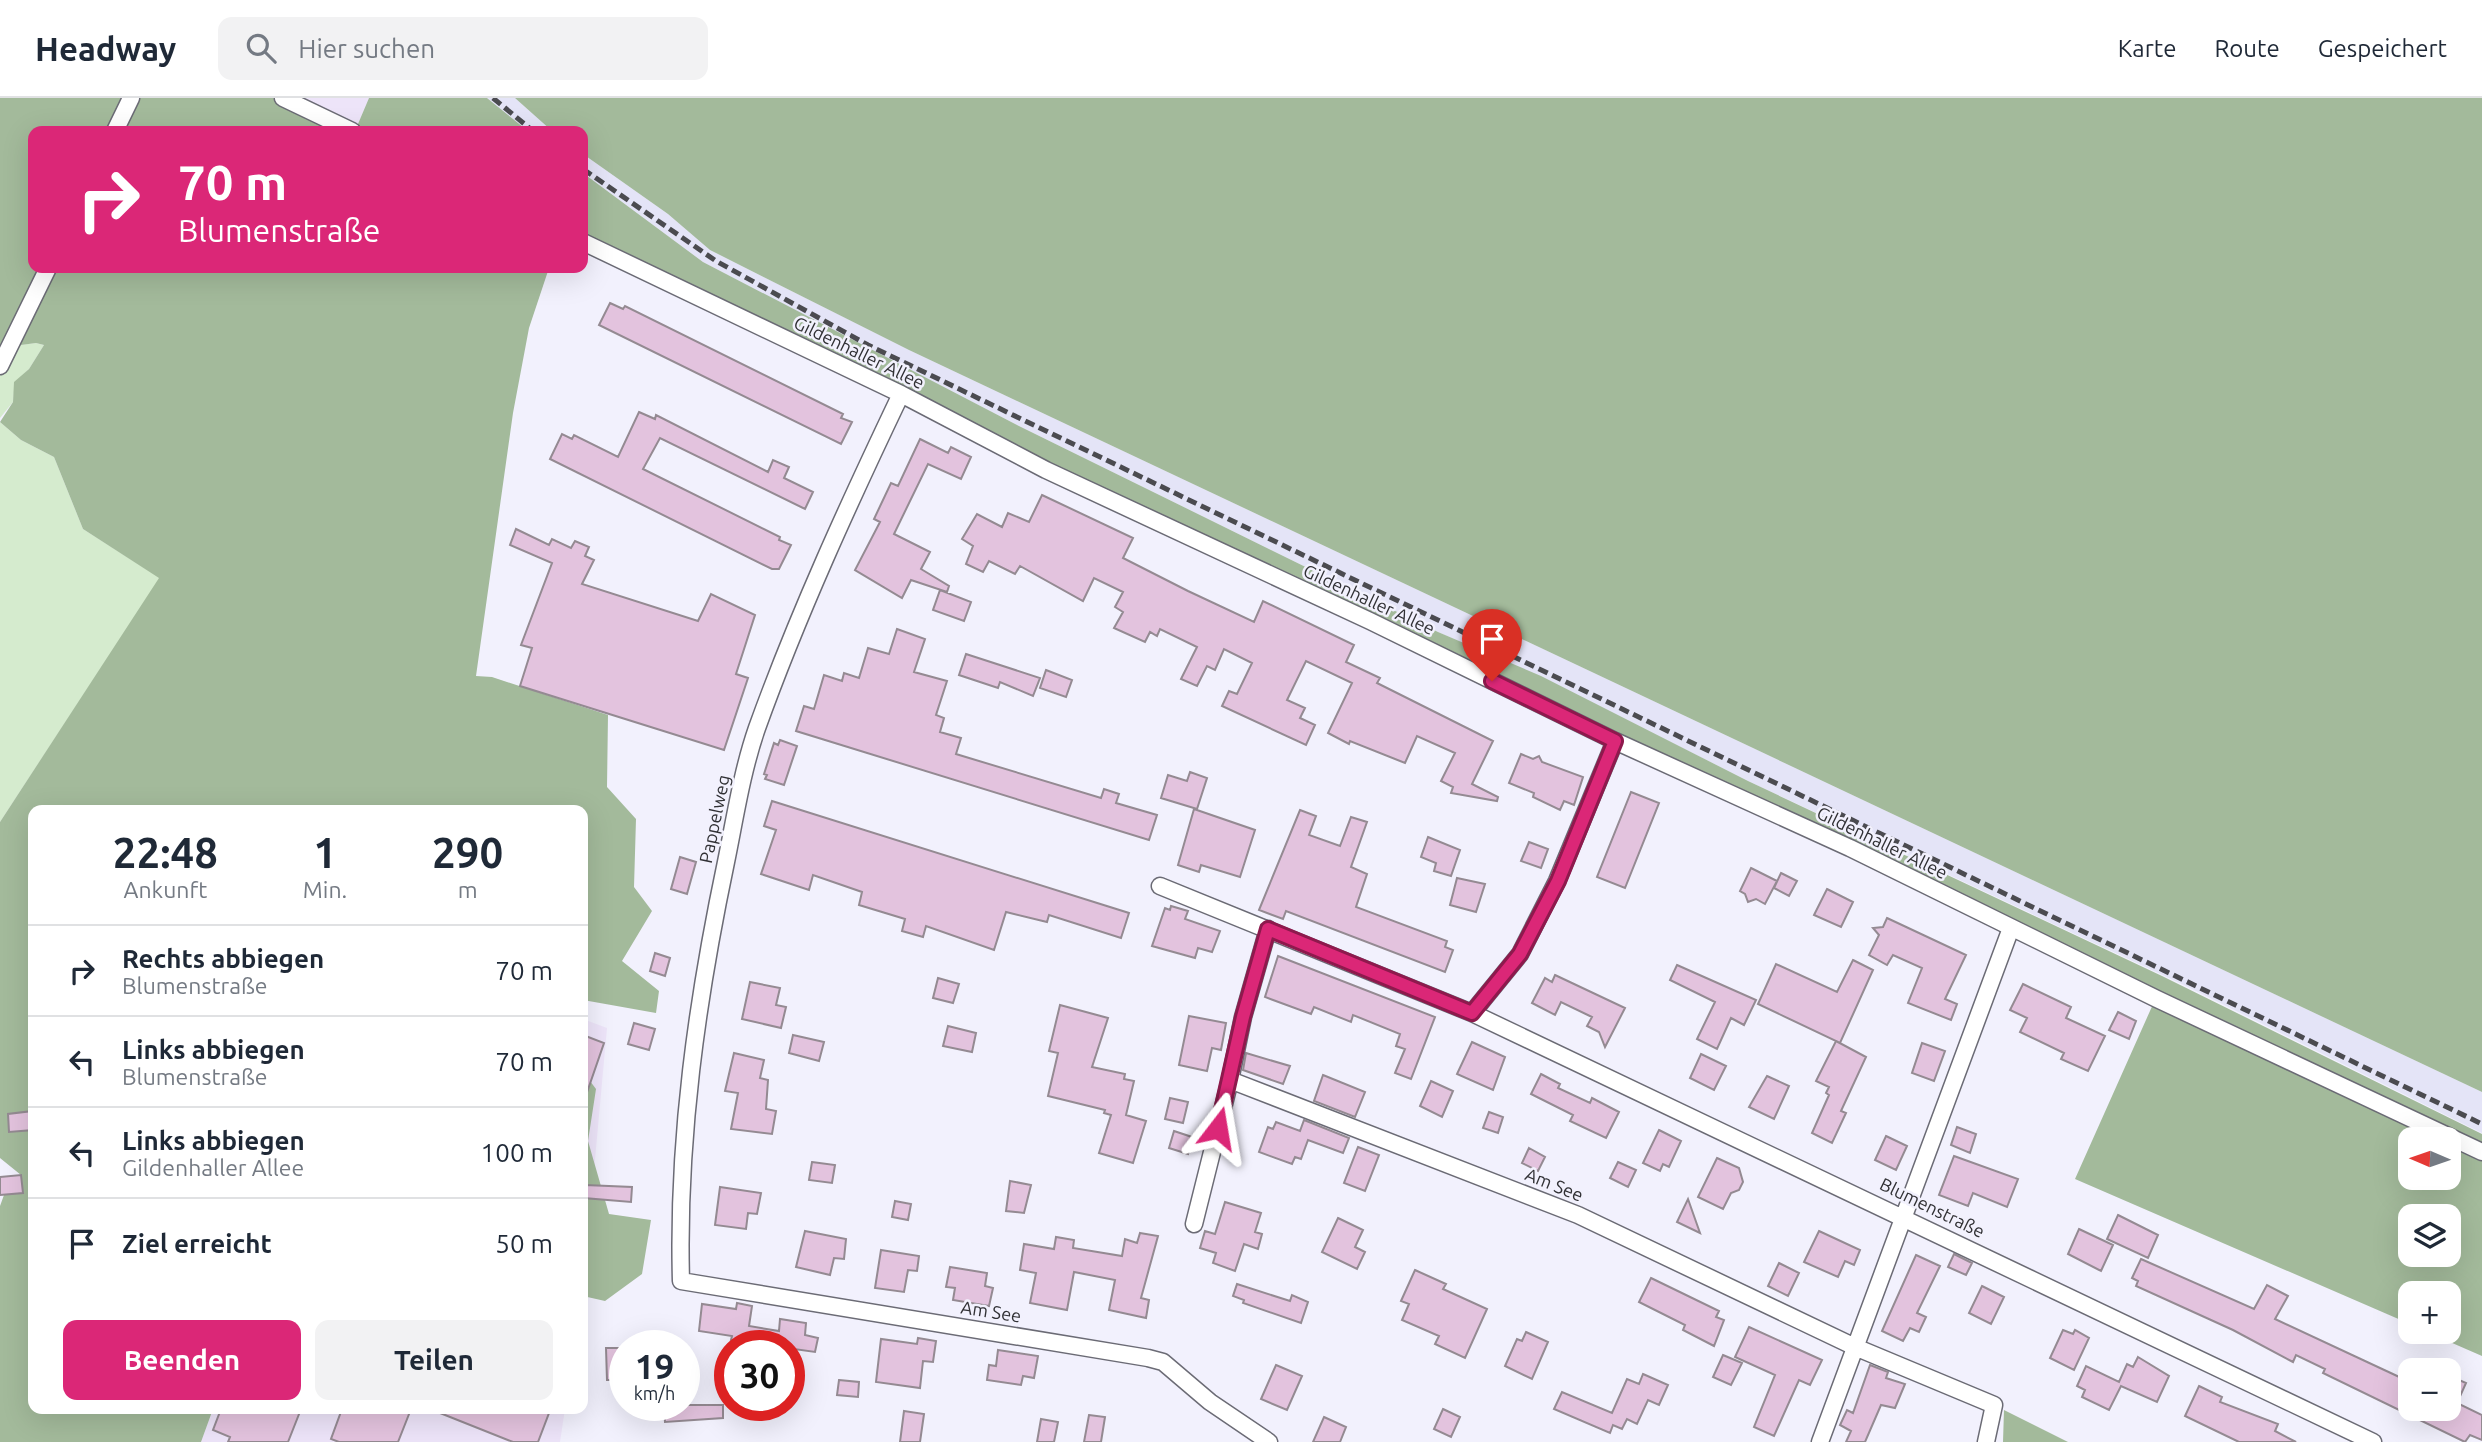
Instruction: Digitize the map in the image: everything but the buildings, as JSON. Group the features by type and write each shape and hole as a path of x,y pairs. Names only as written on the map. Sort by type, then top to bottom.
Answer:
{"street":[{"path":"117,126 131,98"},
{"path":"283,98 342,126"},
{"name":"Gildenhaller Allee","path":"588,244 901,394 1045,470 1370,621 1615,741 1850,848 2011,928 2482,1152"},
{"path":"0,366 46,273"},
{"name":"Pappelweg","path":"681,1281 681,1157 706,956 744,775 756,730 828,549 901,394"},
{"path":"1472,1013 1520,954 1558,881 1615,741"},
{"name":"Blumenstraße","path":"1160,886 1472,1013 2373,1442"},
{"path":"1820,1442 2011,928"},
{"path":"1194,1224 1243,1017 1268,929"},
{"name":"Am See","path":"1230,1080 1578,1214 1855,1347 1994,1405 1986,1442"},
{"name":"Am See","path":"681,1281 1163,1362 1210,1402 1269,1442"}],"shaded area":[{"path":"273,98 369,98 357,126 330,126"},
{"path":"487,98 515,98 546,126 522,126"},
{"path":"588,158 668,214 710,250 909,350 2482,1092 2482,1133 2184,985 1748,781 1541,677 1438,632 1021,427 703,262 588,177"},
{"path":"588,1021 607,1028 588,1236"},
{"path":"211,1414 564,1414 560,1442 201,1442"}],"green space":[{"path":"0,98 273,98 330,126 28,126 28,273 547,273 529,328 513,413 476,676 492,677 608,715 607,787 636,819 634,887 652,911 622,961 659,991 656,1013 588,1001 588,805 28,805 28,1414 211,1414 201,1442 0,1442 0,1206 4,1195 23,1193 21,1175 0,1158 0,822 159,578 83,529 54,457 21,440 0,422 13,402 14,382 29,369 44,345 36,343 6,347 0,358"},
{"path":"369,98 487,98 522,126 357,126"},
{"path":"515,98 2482,98 2482,1092 909,350 710,250 668,214 588,158 588,126 546,126"},
{"path":"588,177 703,262 1021,427 1438,632 1541,676 1748,781 2162,976 2482,1134 2482,1356 2454,1344 2461,1344 2461,1281 2398,1281 2398,1319 2075,1179 2154,1002 618,253 588,236"},
{"path":"36,343 44,345 29,369 15,382 13,402 0,418 0,371 12,346"},
{"path":"0,422 21,440 54,457 83,529 160,578 0,822"},
{"path":"588,1080 596,1089 588,1141"},
{"path":"588,1141 609,1214 651,1220 642,1274 605,1301 588,1297"},
{"path":"2004,1410 2068,1442 2003,1442"}],"railway":[{"path":"493,98 527,126"},
{"path":"588,172 716,261 868,345 2482,1124"}],"route":[{"path":"1218,1128 1243,1017 1268,929 1472,1013 1520,954 1558,881 1615,741 1492,681"}]}
